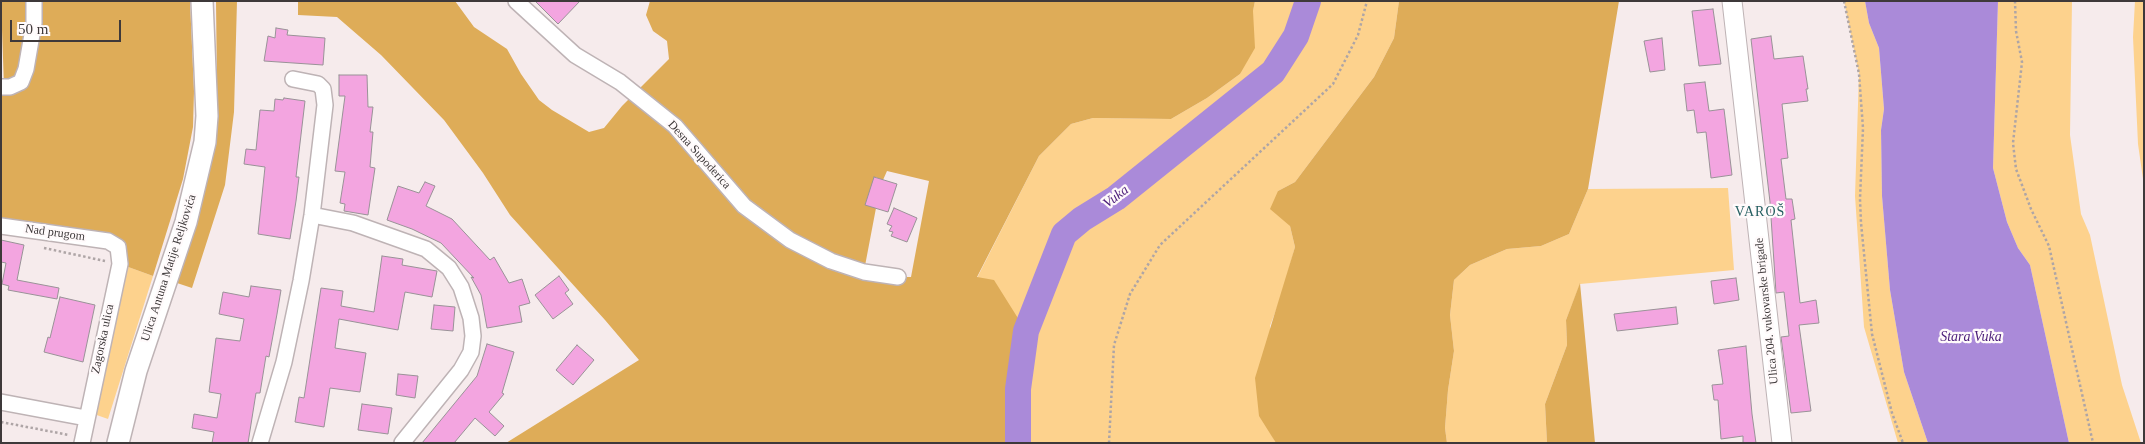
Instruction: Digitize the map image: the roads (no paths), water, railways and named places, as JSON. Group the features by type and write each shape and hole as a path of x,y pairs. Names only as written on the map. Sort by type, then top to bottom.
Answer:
{"main road":[{"name":"Ulica Antuna Matije Reljkovića","path":"118,443 136,371 186,222 205,142 207,116 202,1"}],"street":[{"path":"1,87 10,87 21,82 26,69 34,23 34,1"},
{"name":"Desna Supoderica","path":"516,1 575,55 620,82 663,115 706,160 744,206 790,240 831,261 864,272 898,277"},
{"name":"Ulica 204. vukovarske brigade","path":"1732,1 1782,443"},
{"path":"260,443 284,362 302,281 325,106 323,90 318,84 293,79"},
{"path":"312,215 353,223 426,249 449,268 461,287 471,318 473,336 471,352 462,370 402,443"},
{"name":"Nad prugom","path":"1,226 108,241"},
{"name":"Zagorska ulica","path":"82,443 120,264 118,247 108,241"},
{"path":"1,402 86,418"}],"water":[{"name":"Stara Vuka","path":"1865,1 1998,1 1993,168 2007,222 2018,248 2030,265 2069,443 1928,443 1904,372 1890,290 1882,196 1881,130 1884,109 1879,48 1869,23"}],"waterway":[{"name":"Vuka","path":"1018,443 1018,389 1026,331 1064,234 1082,219 1116,198 1273,72 1296,36 1308,1"}],"district":[{"name":"VAROŠ","path":"1760,212"}]}
